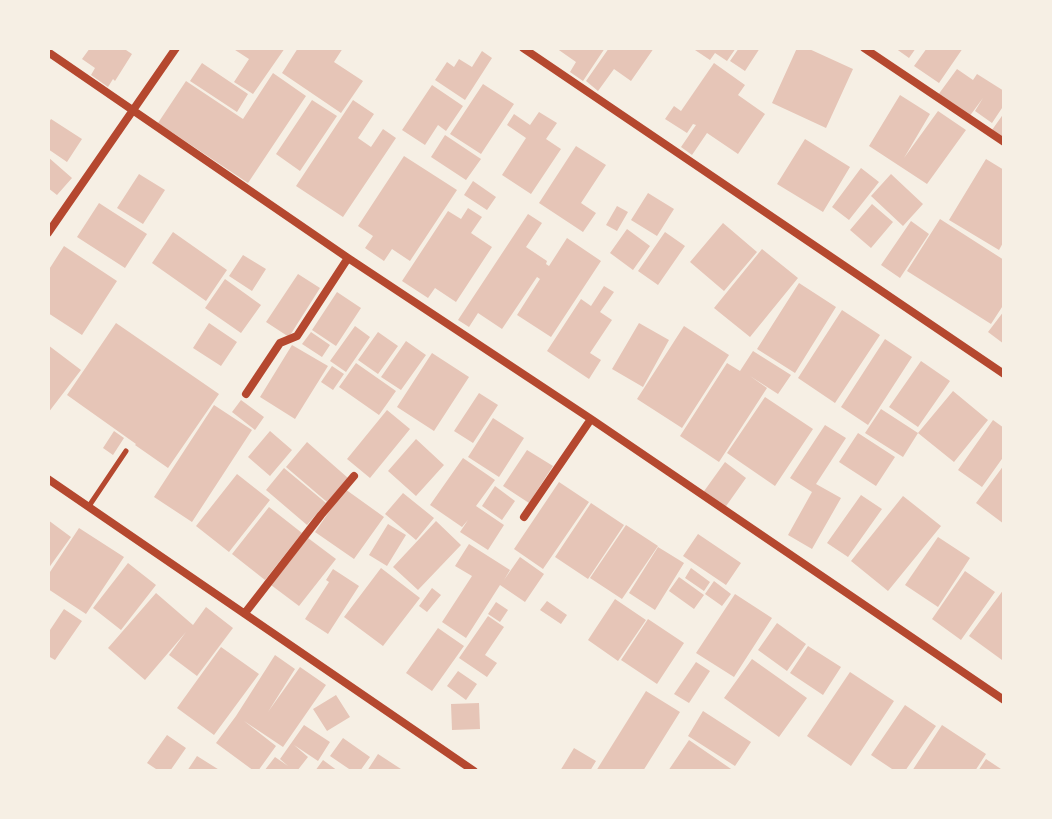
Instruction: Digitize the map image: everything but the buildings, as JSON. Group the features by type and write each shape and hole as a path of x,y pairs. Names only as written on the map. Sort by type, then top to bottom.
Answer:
{"street":[{"path":"48,233 176,48"},
{"path":"523,48 1004,374"},
{"path":"864,48 1004,142"},
{"path":"48,50 348,258 1004,700"},
{"path":"246,394 280,343 297,336 348,258"},
{"path":"524,517 591,419"},
{"path":"245,613 354,476"},
{"path":"48,479 474,771"}],"lane":[{"path":"89,506 126,451"}]}
